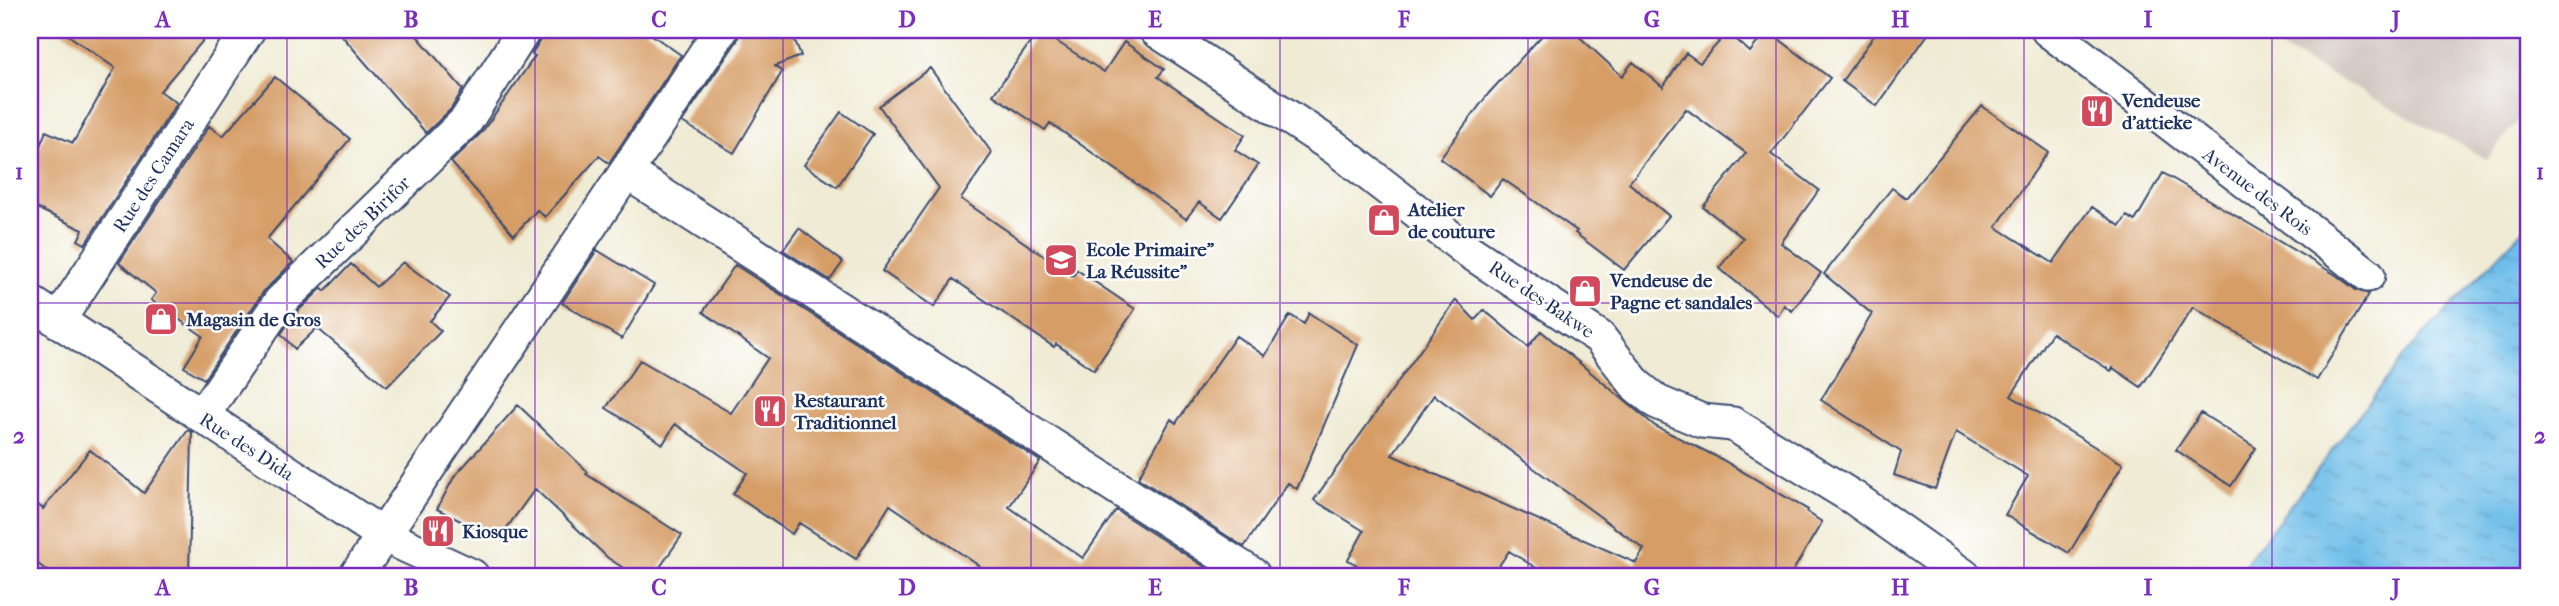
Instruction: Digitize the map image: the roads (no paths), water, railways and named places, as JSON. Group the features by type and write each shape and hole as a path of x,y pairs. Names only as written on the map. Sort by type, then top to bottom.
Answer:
{"street":[{"name":"Rue des Camara","path":"58,321 248,30"},
{"name":"Rue des Birifor","path":"202,416 281,302 466,121 524,30"},
{"path":"356,576 722,30"},
{"name":"Rue des Bakwe","path":"1156,30 1334,147 1464,248 1599,337 1637,386 1657,402 1702,421 1732,424 1854,498 1964,576"},
{"name":"Avenue des Rois","path":"2048,30 2368,275"},
{"path":"628,173 1253,575"},
{"name":"Rue des Dida","path":"30,302 383,535 472,576"}],"water":[{"path":"2529,224 2529,576 2236,576 2410,349"}],"place":[{"name":"Vendeuse d'attieke","path":"2097,111"},
{"name":"Atelier de couture","path":"1384,220"},
{"name":"Ecole Primaire\" La Réussite\"","path":"1061,260"},
{"name":"Vendeuse de Pagne et sandales","path":"1585,291"},
{"name":"Magasin de Gros","path":"161,319"},
{"name":"Restaurant Traditionnel","path":"770,411"},
{"name":"Kiosque","path":"438,531"}]}
